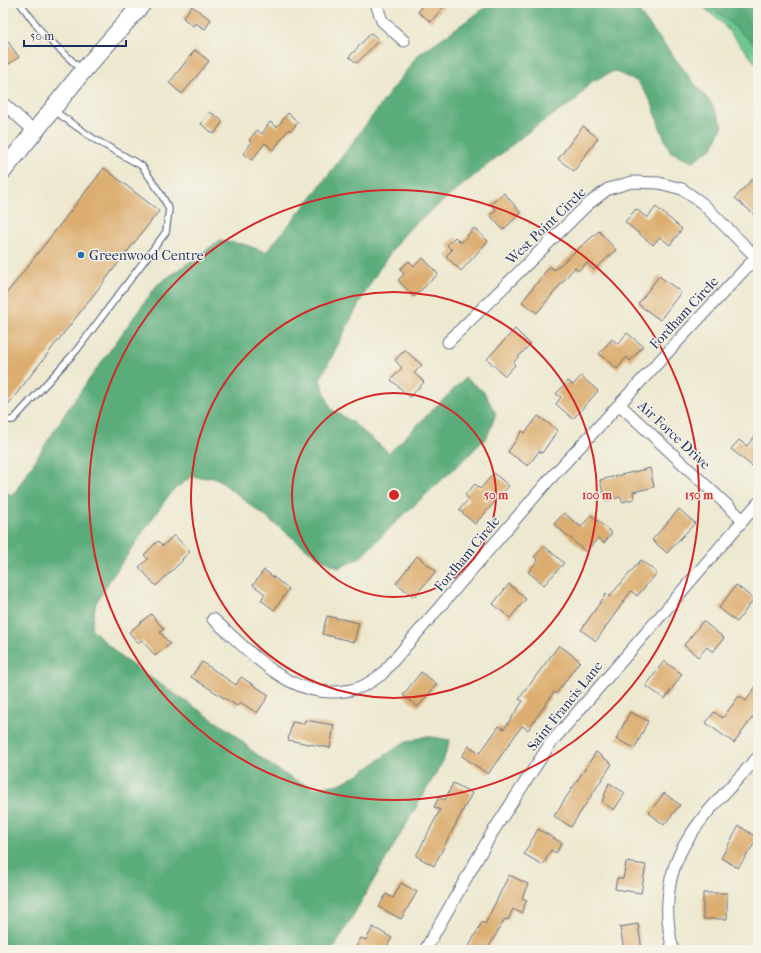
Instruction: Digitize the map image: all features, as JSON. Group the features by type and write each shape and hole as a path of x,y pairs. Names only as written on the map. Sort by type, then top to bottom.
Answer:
{"main road":[{"path":"3,171 83,71 143,3"}],"street":[{"path":"376,3 382,21 404,41"},
{"path":"3,103 34,131"},
{"name":"West Point Circle","path":"448,342 587,205 608,189 632,182 659,183 682,189 702,203 757,256"},
{"name":"Fordham Circle","path":"213,620 276,674 292,684 313,692 335,693 360,688 382,674 549,480 757,256"},
{"name":"Air Force Drive","path":"620,405 743,520"},
{"name":"Saint Francis Lane","path":"425,950 492,833 550,744 758,503"},
{"path":"673,950 669,933 667,909 669,884 675,860 696,825 758,757"}],"lane":[{"path":"20,3 43,34 83,71"},
{"path":"3,420 13,420 76,351 166,232 169,209 162,194 142,166 94,139 52,109"}],"green space":[{"path":"492,3 632,3 711,103 723,125 713,147 692,162 670,151 660,128 652,103 638,82 614,71 591,82 575,101 533,128 411,227 384,262 372,281 350,320 320,380 331,409 352,422 389,453 465,378 484,392 496,414 487,437 396,522 361,557 339,568 316,556 216,478 191,477 171,492 110,580 96,603 91,628 123,659 233,733 251,750 271,765 292,779 315,788 339,784 361,773 401,744 426,736 450,740 443,761 333,950 3,950 3,492 13,495 70,406 157,285 219,241 243,244 266,252 311,198 418,55"},
{"path":"699,3 758,3 758,66 722,23"},
{"path":"707,3 758,3 758,47"}],"building":[{"path":"424,3 446,3 431,22 418,12"},
{"path":"192,6 211,20 205,29 195,23 193,26 183,18"},
{"path":"371,33 379,40 357,63 349,57"},
{"path":"3,35 19,57 3,68"},
{"path":"195,50 209,61 182,94 169,83"},
{"path":"210,112 223,121 214,134 201,124"},
{"path":"288,113 298,122 291,131 289,129 273,150 265,143 252,160 243,154 252,142 249,140 257,130 262,134 270,122 277,127"},
{"path":"583,126 598,138 574,171 558,159"},
{"name":"Greenwood Centre","path":"104,168 159,211 3,411 3,298"},
{"path":"758,173 758,218 735,198"},
{"path":"504,193 521,213 503,230 490,215 496,210 491,204"},
{"path":"656,207 682,229 670,245 660,237 653,245 625,222 636,209 647,218"},
{"path":"474,228 488,241 461,271 446,256 452,250 447,245 455,237 461,243"},
{"path":"599,231 616,250 594,270 587,263 578,271 575,267 537,313 522,302 550,266 554,270"},
{"path":"423,258 438,274 414,297 398,280 404,274 400,269 409,261 414,266"},
{"path":"659,276 681,292 660,320 638,304"},
{"path":"515,329 530,344 513,363 515,365 505,376 487,359"},
{"path":"627,333 643,346 630,361 627,357 617,369 599,354 612,339 618,344"},
{"path":"405,350 422,365 414,373 424,382 410,397 391,380 402,368 395,360"},
{"path":"581,376 598,391 573,419 556,404 561,397 556,394 568,381 573,385"},
{"path":"538,416 558,430 542,453 539,451 528,466 508,452 522,431 525,433"},
{"path":"758,432 758,458 752,466 731,449 739,440 747,446"},
{"path":"650,468 654,487 633,492 634,499 622,502 621,497 605,501 600,480"},
{"path":"494,473 509,486 475,524 459,510 469,499 465,495 475,484 480,489"},
{"path":"679,509 695,523 667,553 652,540"},
{"path":"564,513 581,527 591,515 612,533 604,543 598,538 586,552 554,524"},
{"path":"174,535 190,552 156,586 139,567 148,559 144,555 158,541 163,546"},
{"path":"544,546 564,563 544,585 528,572 538,560 534,557"},
{"path":"417,556 436,571 414,597 396,583"},
{"path":"641,560 657,573 637,596 631,591 596,641 581,630 606,594 609,597"},
{"path":"264,570 289,589 274,610 261,600 265,594 253,585"},
{"path":"509,584 526,599 510,618 493,604"},
{"path":"736,585 754,599 737,622 719,608"},
{"path":"151,614 164,629 160,632 170,644 155,656 142,640 138,643 129,632"},
{"path":"327,616 359,623 354,642 322,634"},
{"path":"703,621 724,638 713,652 707,647 698,657 684,645"},
{"path":"559,645 580,661 556,694 554,692 528,730 522,726 488,774 462,756 469,746 480,753 499,726 504,729 523,701 519,699"},
{"path":"664,661 682,674 665,699 646,686"},
{"path":"202,662 236,685 241,677 269,695 257,713 240,702 237,706 191,677"},
{"path":"421,672 437,684 418,707 403,695"},
{"path":"758,683 758,710 734,743 706,723 714,712 723,718 739,696 746,701"},
{"path":"630,712 648,721 635,748 616,739"},
{"path":"305,720 334,725 330,748 288,740 292,722 304,724"},
{"path":"596,752 612,764 571,827 554,816"},
{"path":"453,783 472,793 434,866 416,856 440,810 434,807 439,797 445,800"},
{"path":"609,783 625,793 614,810 602,802"},
{"path":"664,793 680,805 664,825 649,813"},
{"path":"739,826 758,838 738,868 721,858"},
{"path":"538,829 562,843 556,853 551,850 543,865 524,854"},
{"path":"626,862 646,865 641,893 615,889 617,878 623,879"},
{"path":"509,875 528,884 522,898 527,900 521,913 513,909 508,920 505,919 487,950 467,950 482,922 485,924"},
{"path":"401,883 417,892 401,919 379,907 386,894 393,898"},
{"path":"703,893 727,893 727,919 703,919"},
{"path":"638,924 642,950 624,950 620,927"},
{"path":"373,927 392,938 385,950 354,950 361,938 366,940"}],"place":[{"name":"Greenwood Centre","path":"81,255"}]}
